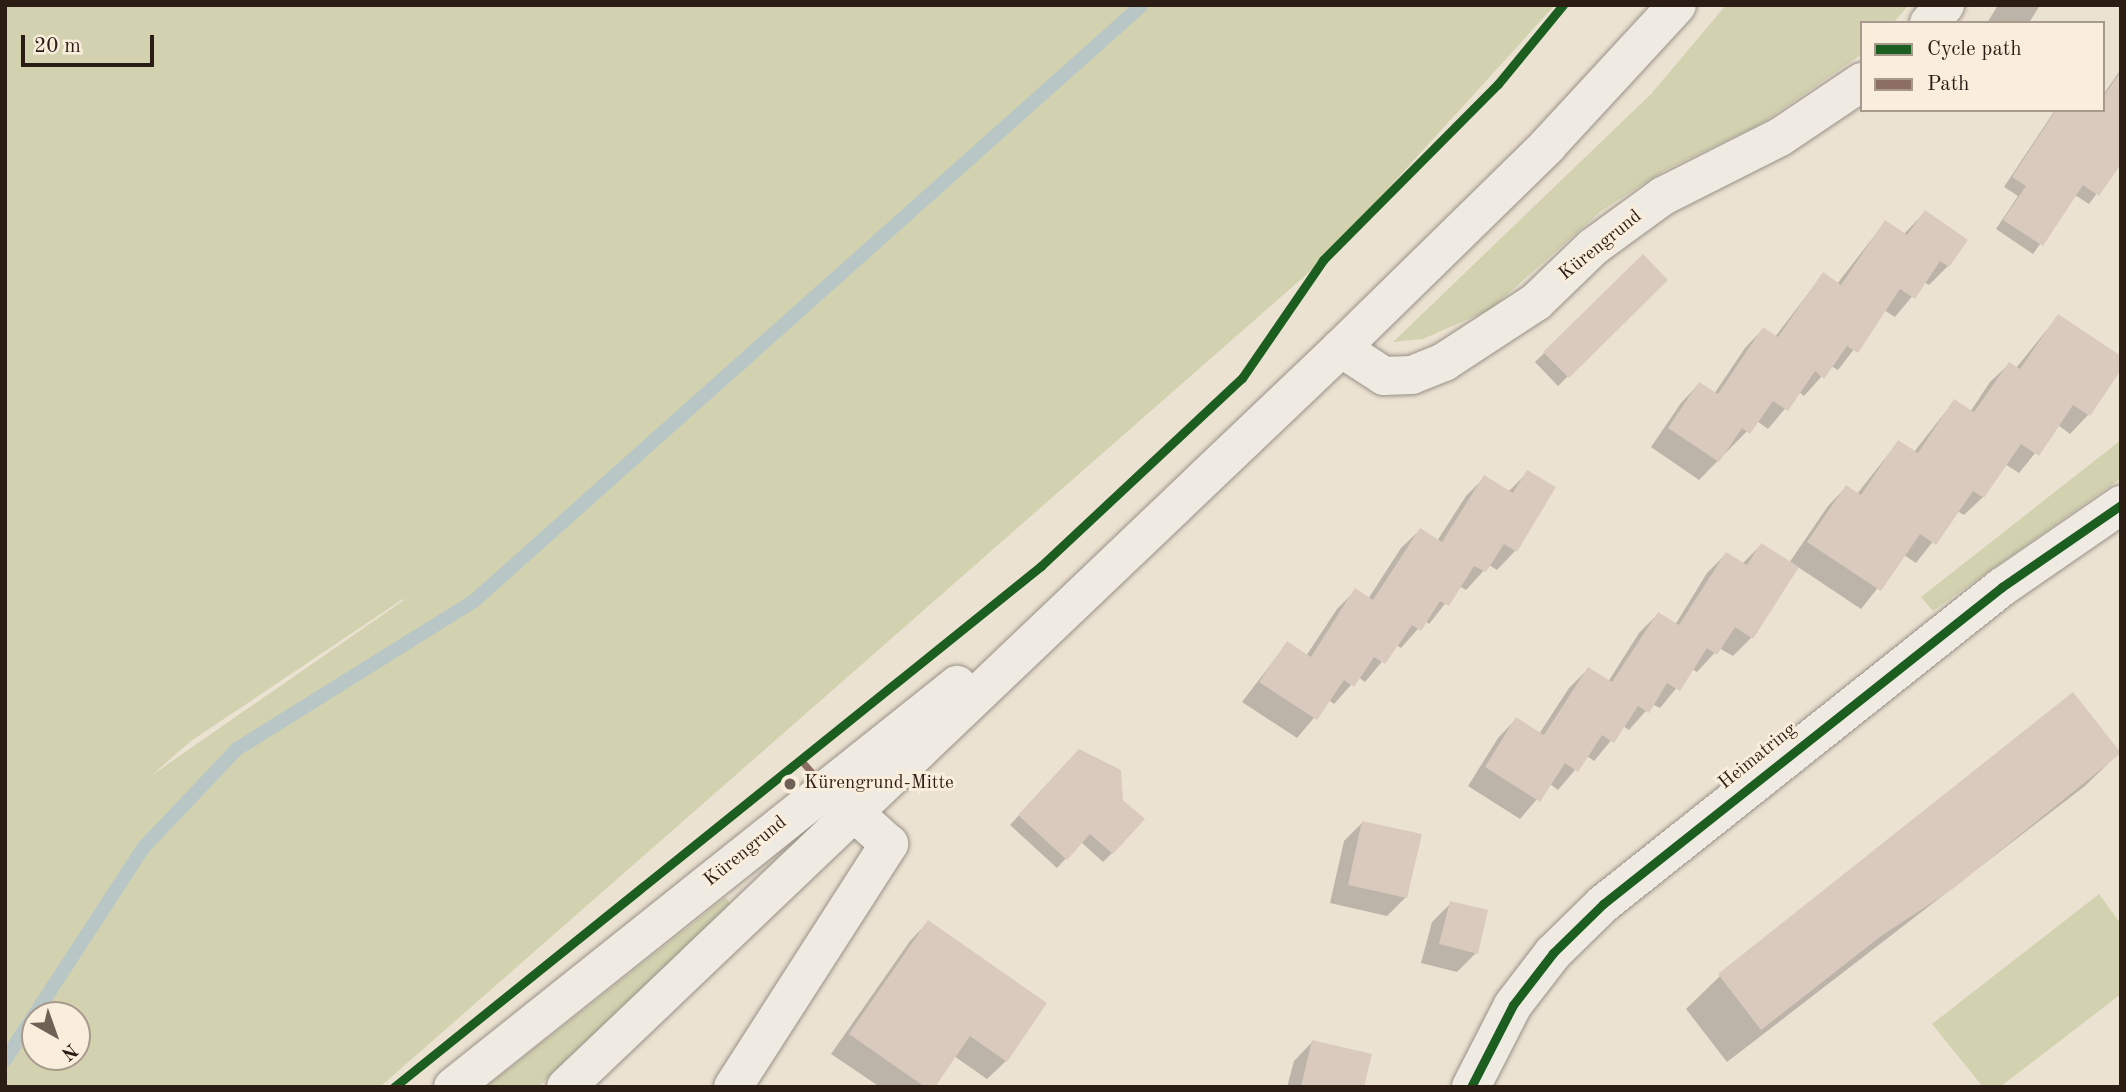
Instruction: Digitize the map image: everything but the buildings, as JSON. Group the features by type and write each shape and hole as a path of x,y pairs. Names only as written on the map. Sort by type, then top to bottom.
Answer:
{"main road":[{"name":"Kürengrund","path":"566,1087 856,814 1107,567 1341,348 1548,145 1677,5"},
{"path":"1931,21 1945,5"},
{"name":"Kürengrund","path":"1341,348 1384,376 1412,375 1444,362 1536,302 1593,247 1663,196 1780,137 1860,83"},
{"name":"Heimatring","path":"1471,1087 1513,1005 1553,953 1603,904 2002,587 2121,505"},
{"name":"Kürengrund","path":"453,1087 1107,567"},
{"path":"733,1087 889,844 826,788"}],"green space":[{"path":"5,5 1555,5 1323,260 380,1087 5,1087","holes":["404,600 152,775 191,741"]},
{"path":"1726,5 1909,5 1895,21 1860,21 1860,55 1759,125 1665,170 1601,211 1491,309 1423,339 1393,342 1651,94"},
{"path":"2121,440 2121,478 1933,611 1921,597"},
{"path":"2099,894 2121,924 2121,994 2000,1087 1983,1087 1932,1024"},
{"path":"726,897 731,905 538,1087 486,1087"}],"waterway":[{"path":"5,1060 144,847 237,749 474,601 1142,5"}],"marked path":[{"path":"803,762 826,788"}],"cycle path":[{"path":"394,1087 1041,566 1242,378 1323,260 1498,84 1563,5"},
{"path":"1471,1087 1513,1005 1553,953 1603,904 2002,587 2121,505"}],"place":[{"name":"Kürengrund-Mitte","path":"790,784"}]}
